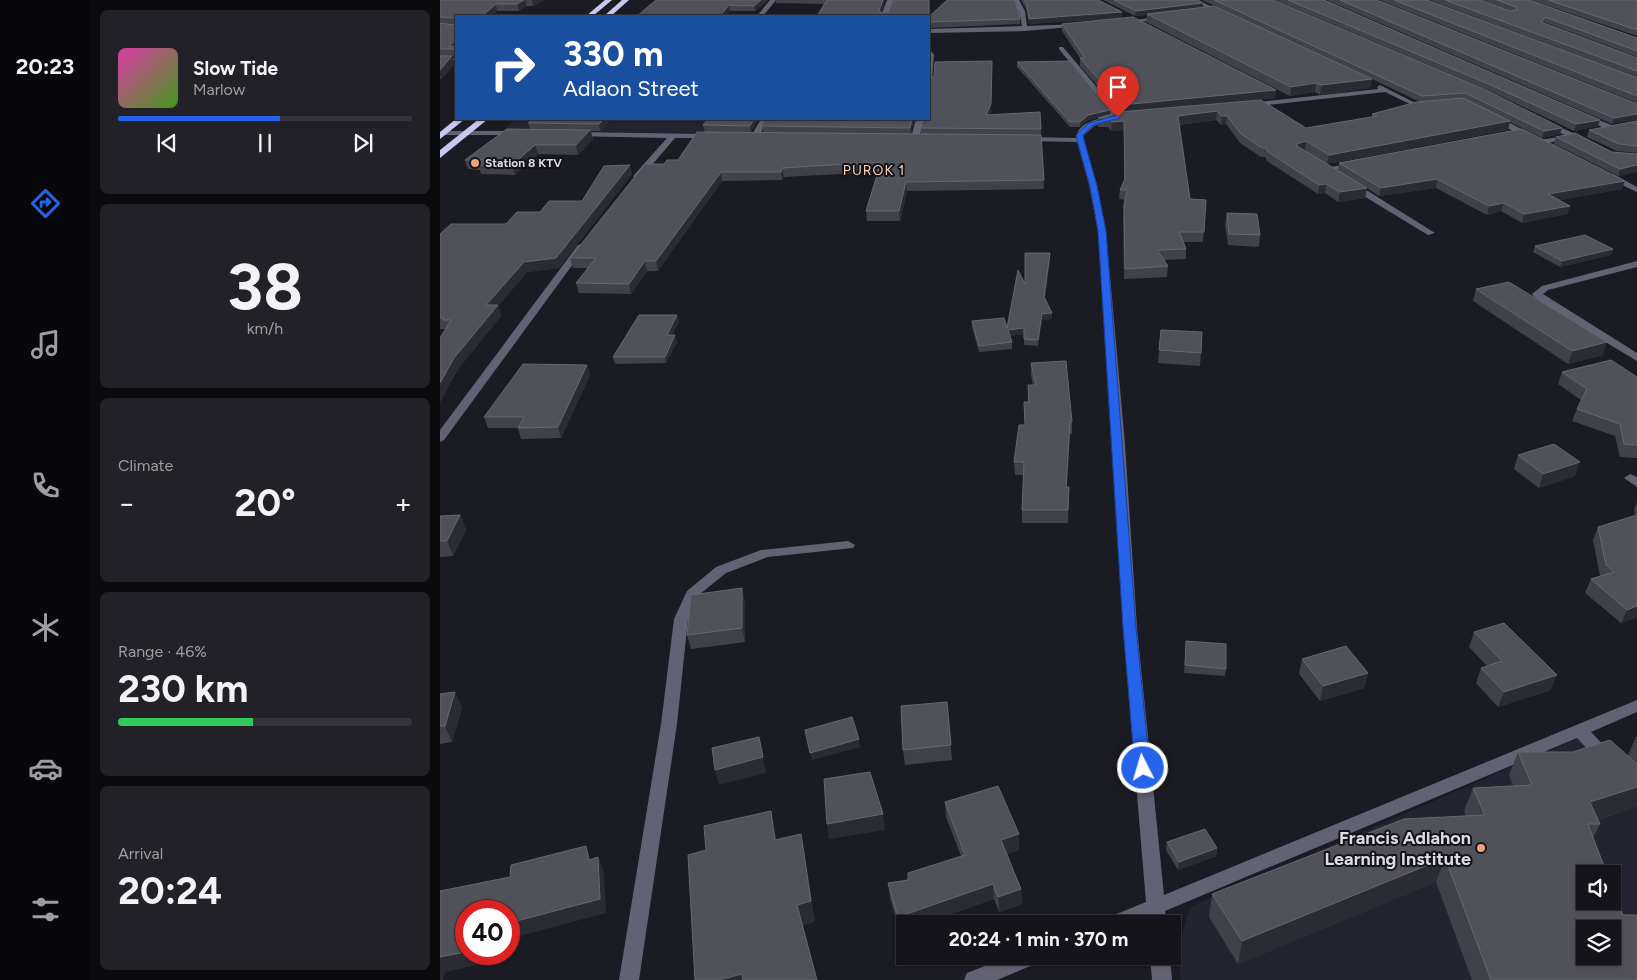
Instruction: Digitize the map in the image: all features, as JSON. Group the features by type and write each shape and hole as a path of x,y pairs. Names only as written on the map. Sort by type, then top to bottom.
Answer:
{"highway":[{"path":"590,15 609,0"},
{"path":"608,15 626,0"},
{"path":"442,134 460,120"},
{"path":"440,155 483,120"}],"street":[{"path":"761,15 773,0"},
{"path":"884,15 890,0"},
{"path":"1016,0 1022,11 1025,29"},
{"path":"1194,0 1231,18"},
{"path":"1204,12 1214,10"},
{"path":"1119,12 1144,25"},
{"path":"1118,23 1175,16"},
{"path":"930,31 1085,26"},
{"path":"1062,48 1118,117"},
{"path":"440,60 455,60"},
{"path":"1377,86 1420,107"},
{"path":"1243,106 1293,102 1386,90"},
{"path":"1275,93 1293,102"},
{"path":"1403,111 1430,105"},
{"path":"1576,113 1611,128"},
{"path":"1488,115 1557,149"},
{"path":"1127,116 1091,124 1080,134 1080,140 1093,186 1102,231 1130,628 1157,915 1637,706"},
{"path":"755,136 763,120"},
{"path":"916,138 920,120"},
{"path":"1539,120 1590,144"},
{"path":"1541,142 1620,127"},
{"path":"1504,136 1522,132"},
{"path":"442,134 523,133"},
{"path":"570,134 718,136"},
{"path":"630,186 673,135"},
{"path":"746,136 764,136"},
{"path":"906,138 925,138"},
{"path":"1012,139 1080,140"},
{"path":"1363,162 1323,167 1431,233"},
{"path":"1604,173 1637,190"},
{"path":"440,438 586,240"},
{"path":"1637,264 1545,288 1537,294 1542,300 1637,358"},
{"path":"629,980 669,724 681,619 694,591 721,570 766,553 848,545"},
{"path":"1580,730 1614,764"},
{"path":"974,980 1011,965"},
{"path":"1161,965 1162,980"}],"shaded area":[{"path":"515,120 756,120 751,129 726,134 503,130"},
{"name":"Francis Adlahon Learning Institute","path":"1579,738 1637,794 1637,980 1181,980 1181,937 1190,907"}],"building":[{"path":"440,0 524,0 517,4 496,4 483,15 455,15 455,18 440,17"},
{"path":"656,0 761,0 754,6 729,5 721,15 638,15"},
{"path":"827,0 883,0 879,10 881,13 888,12 893,0 929,0 929,15 818,15"},
{"path":"947,0 1014,0 1020,19 930,22 930,16"},
{"path":"1024,0 1098,0 1122,12 1029,19 1027,5"},
{"path":"1114,0 1198,0 1203,3 1136,11"},
{"path":"1214,0 1273,0 1486,90 1562,128 1544,131 1465,93 1422,96"},
{"path":"1288,0 1324,0 1600,120 1576,124 1491,85"},
{"path":"1340,0 1377,0 1637,104 1637,114 1614,118"},
{"path":"1394,0 1427,0 1637,78 1637,96"},
{"path":"1445,0 1480,0 1510,11 1517,10 1516,7 1497,0 1529,0 1637,38 1637,51 1545,17 1541,22 1637,58 1637,71"},
{"path":"1548,0 1637,0 1637,30"},
{"path":"1214,6 1372,79 1321,85 1316,83 1291,87 1147,14"},
{"path":"1133,17 1276,90 1121,105 1080,58 1085,58 1062,24"},
{"path":"455,18 455,41 449,46 455,46 455,50 440,49 440,23 454,25"},
{"path":"440,56 452,56 440,70"},
{"path":"992,61 991,104 986,115 1040,112 1041,129 921,128 923,120 930,120 930,79 934,76 935,62"},
{"path":"1070,61 1110,110 1088,115 1080,122 1070,122 1017,62"},
{"path":"1463,98 1510,121 1329,155 1306,141 1297,144 1297,146 1367,188 1340,192 1326,184 1319,185 1268,152 1266,148 1262,148 1241,134 1227,116 1222,116 1217,111 1178,116 1190,199 1206,200 1204,232 1179,232 1186,249 1157,250 1168,266 1125,269 1124,205 1127,190 1120,190 1125,179 1124,121 1112,122 1108,118 1098,118 1119,112 1261,100 1306,128 1377,116 1372,114 1417,102"},
{"path":"532,120 603,120 599,124 528,123"},
{"path":"707,120 753,120 750,126 703,125"},
{"path":"765,120 912,120 910,128 762,126"},
{"path":"1637,121 1637,146 1619,144 1589,130"},
{"path":"507,129 590,130 576,145 535,145 512,165 478,165 484,160 465,160"},
{"path":"1522,129 1625,181 1548,194 1570,206 1524,214 1504,203 1489,206 1437,179 1381,188 1339,163"},
{"path":"697,132 1041,135 1044,180 906,182 899,211 866,211 881,162 782,168 781,172 721,172 656,261 645,261 629,284 576,283 596,258 570,258 645,164 664,164 667,160 678,160"},
{"path":"1575,133 1612,152 1637,154 1637,165 1620,169 1556,137"},
{"path":"630,165 556,258 524,262 486,305 498,305 454,358 440,383 440,338 451,320 440,318 440,234 451,224 506,224 517,212 540,212 549,201 582,201 604,166"},
{"path":"1227,213 1257,214 1260,235 1229,234"},
{"path":"1585,235 1613,249 1562,261 1535,246"},
{"path":"1025,253 1050,253 1044,297 1052,313 1042,314 1038,340 1024,339 1024,328 1008,330 1012,342 979,346 972,321 1004,318 1007,328 1018,270 1025,284"},
{"path":"1509,282 1607,342 1572,351 1476,289"},
{"path":"639,315 677,315 667,335 675,335 665,357 613,357"},
{"path":"1161,330 1202,332 1201,353 1159,350"},
{"path":"1611,360 1637,377 1637,445 1624,444 1620,424 1577,409 1587,389 1562,372"},
{"path":"1066,361 1072,422 1070,422 1066,487 1069,487 1068,510 1022,510 1024,462 1014,462 1019,425 1025,425 1024,402 1029,402 1028,385 1036,385 1031,363"},
{"path":"523,364 587,365 558,427 518,428 524,417 484,417"},
{"path":"1554,444 1580,462 1543,474 1518,455"},
{"path":"460,515 447,541 440,541 440,516"},
{"path":"1637,515 1637,606 1627,610 1591,579 1614,572 1606,565 1598,527"},
{"path":"742,588 742,628 687,635 691,595"},
{"path":"1504,623 1557,675 1504,692 1481,668 1502,661 1474,632"},
{"path":"1186,641 1226,644 1226,669 1185,665"},
{"path":"1346,646 1368,673 1323,686 1302,659"},
{"path":"455,692 445,726 440,726 440,694"},
{"path":"947,702 951,745 903,750 901,706"},
{"path":"852,717 859,739 810,753 805,730"},
{"path":"759,737 763,757 715,770 712,748"},
{"path":"1610,740 1637,764 1637,787 1590,802 1600,824 1588,824 1604,865 1576,865 1576,910 1621,910 1623,915 1637,915 1637,980 1491,980 1445,858 1242,941 1212,894 1404,819 1485,815 1473,788 1532,785 1518,752 1573,752"},
{"path":"870,772 883,814 827,824 824,779"},
{"path":"998,786 1019,834 1001,840 1021,889 998,897 993,884 904,915 897,915 888,883 908,880 908,873 965,855 945,802"},
{"path":"771,811 775,840 801,834 811,901 797,905 817,980 743,980 742,974 719,980 695,980 688,855 706,850 704,826"},
{"path":"1205,829 1217,848 1179,862 1167,842"},
{"path":"586,846 589,860 598,857 600,899 520,920 520,900 455,900 455,954 440,957 440,891 510,877 511,865"}],"place":[{"name":"Station 8 KTV","path":"475,163"},
{"name":"Francis Adlahon Learning Institute","path":"1481,848"}],"district":[{"name":"PUROK 1","path":"874,170"}],"route":[{"path":"1118,117 1100,120 1091,124 1080,134 1080,140 1093,186 1102,231 1119,444 1130,628 1143,768"}]}
